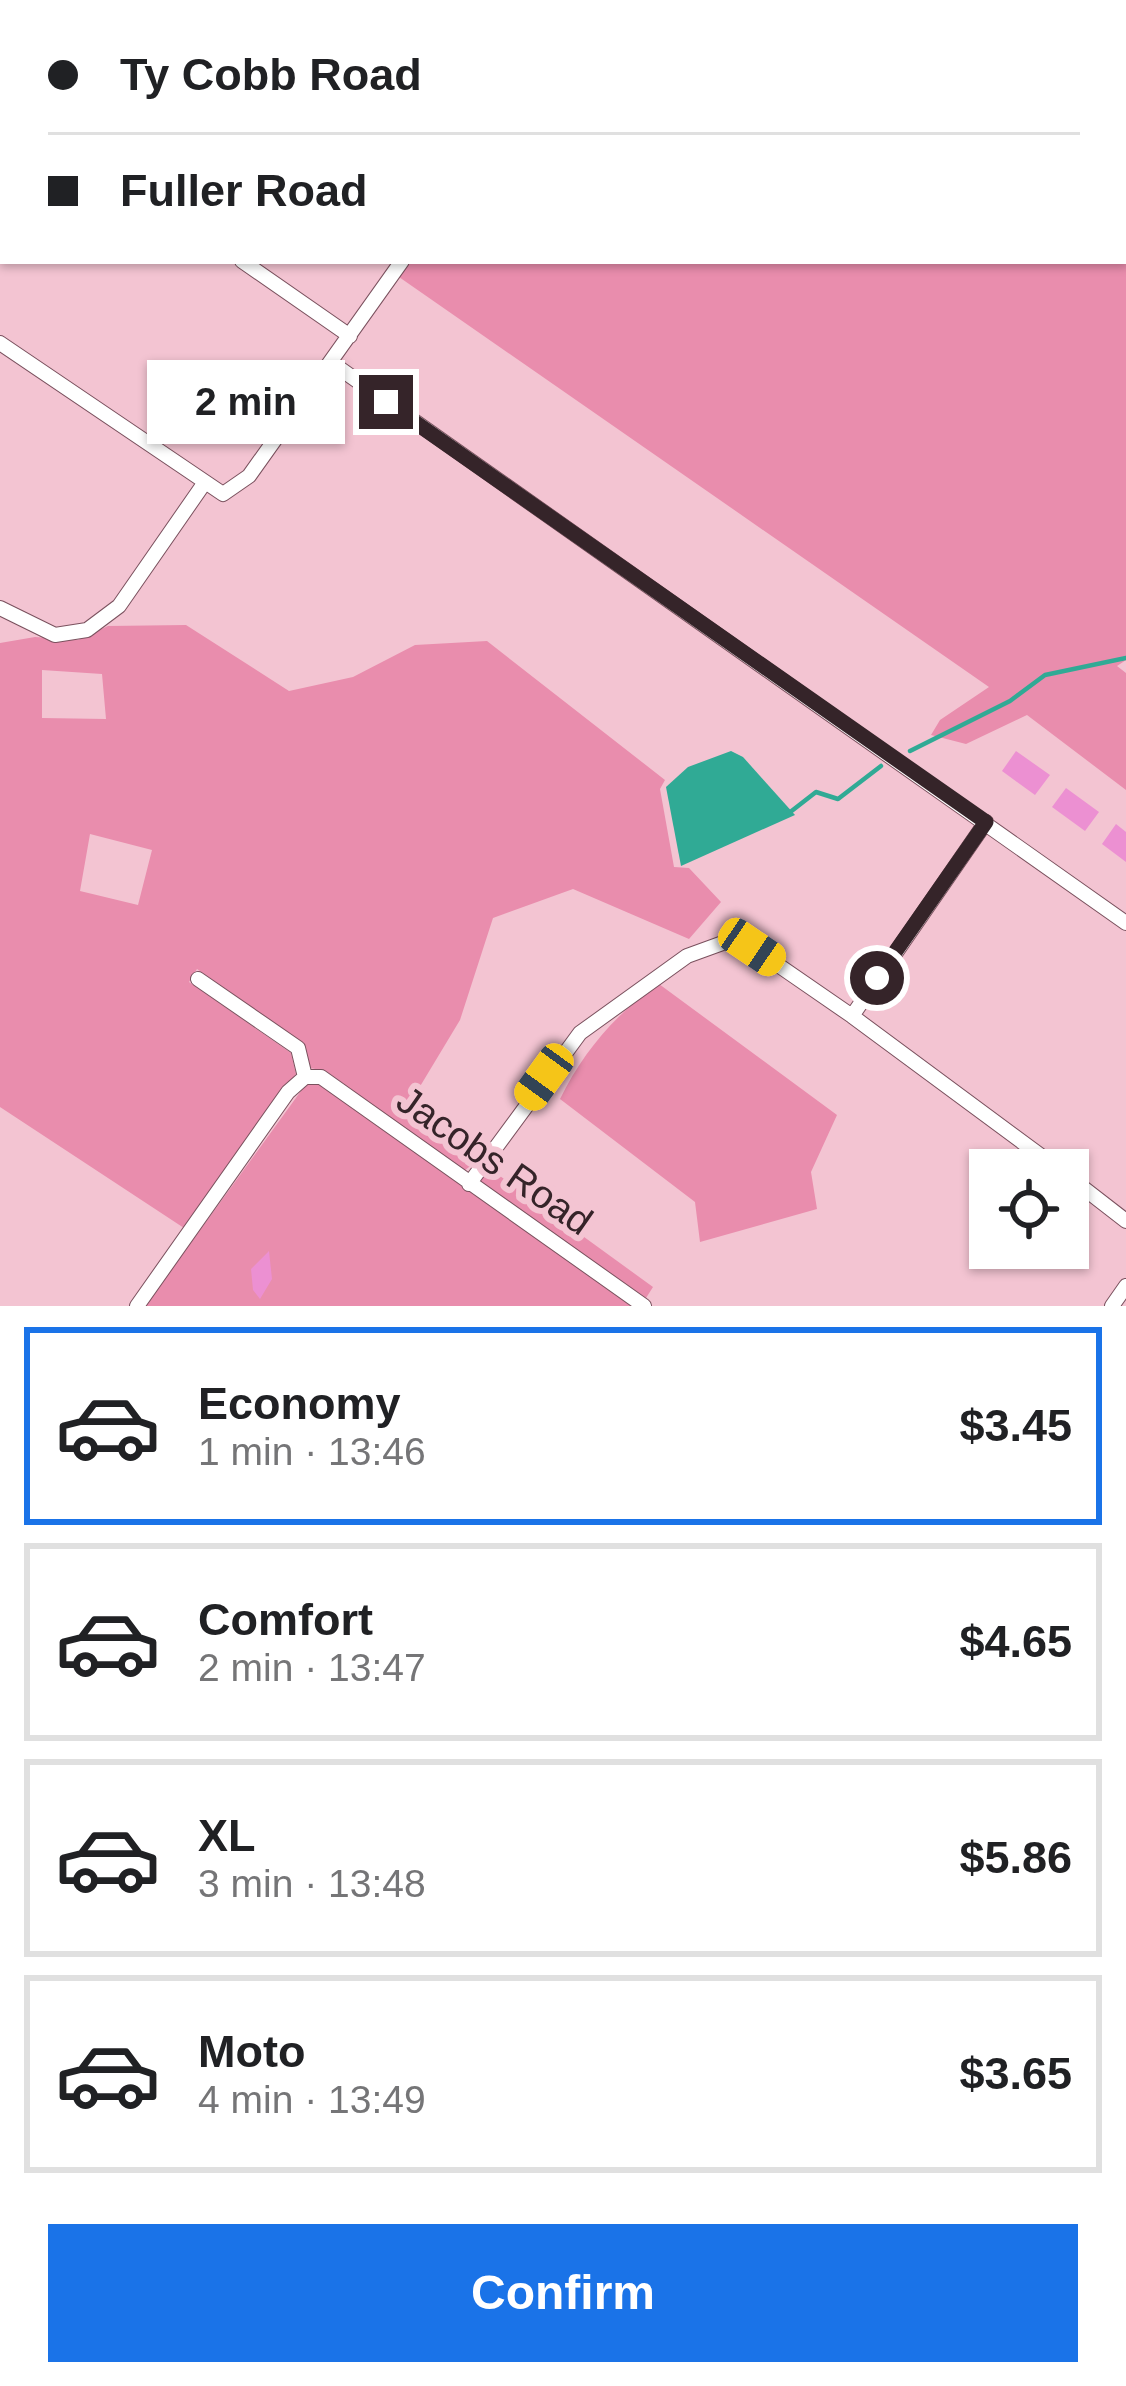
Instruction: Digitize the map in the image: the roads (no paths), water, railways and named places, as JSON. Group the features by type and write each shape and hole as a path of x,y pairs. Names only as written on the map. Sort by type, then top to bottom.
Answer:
{"street":[{"path":"246,264 350,335"},
{"path":"0,343 223,494 248,476 400,264"},
{"path":"332,363 1126,923"},
{"path":"0,608 56,635 102,622 202,484"},
{"path":"851,1016 986,822"},
{"path":"470,1184 580,1033 706,946 742,941 1032,1149"},
{"path":"137,1306 288,1091 304,1077 298,1048 198,979"},
{"name":"Jacobs Road","path":"304,1077 321,1077 644,1306"},
{"path":"1089,1192 1126,1221"},
{"path":"1112,1306 1126,1286"}],"waterway":[{"path":"910,751 1010,701 1045,675 1126,658"},
{"path":"789,813 816,792 838,799 881,766"}]}
